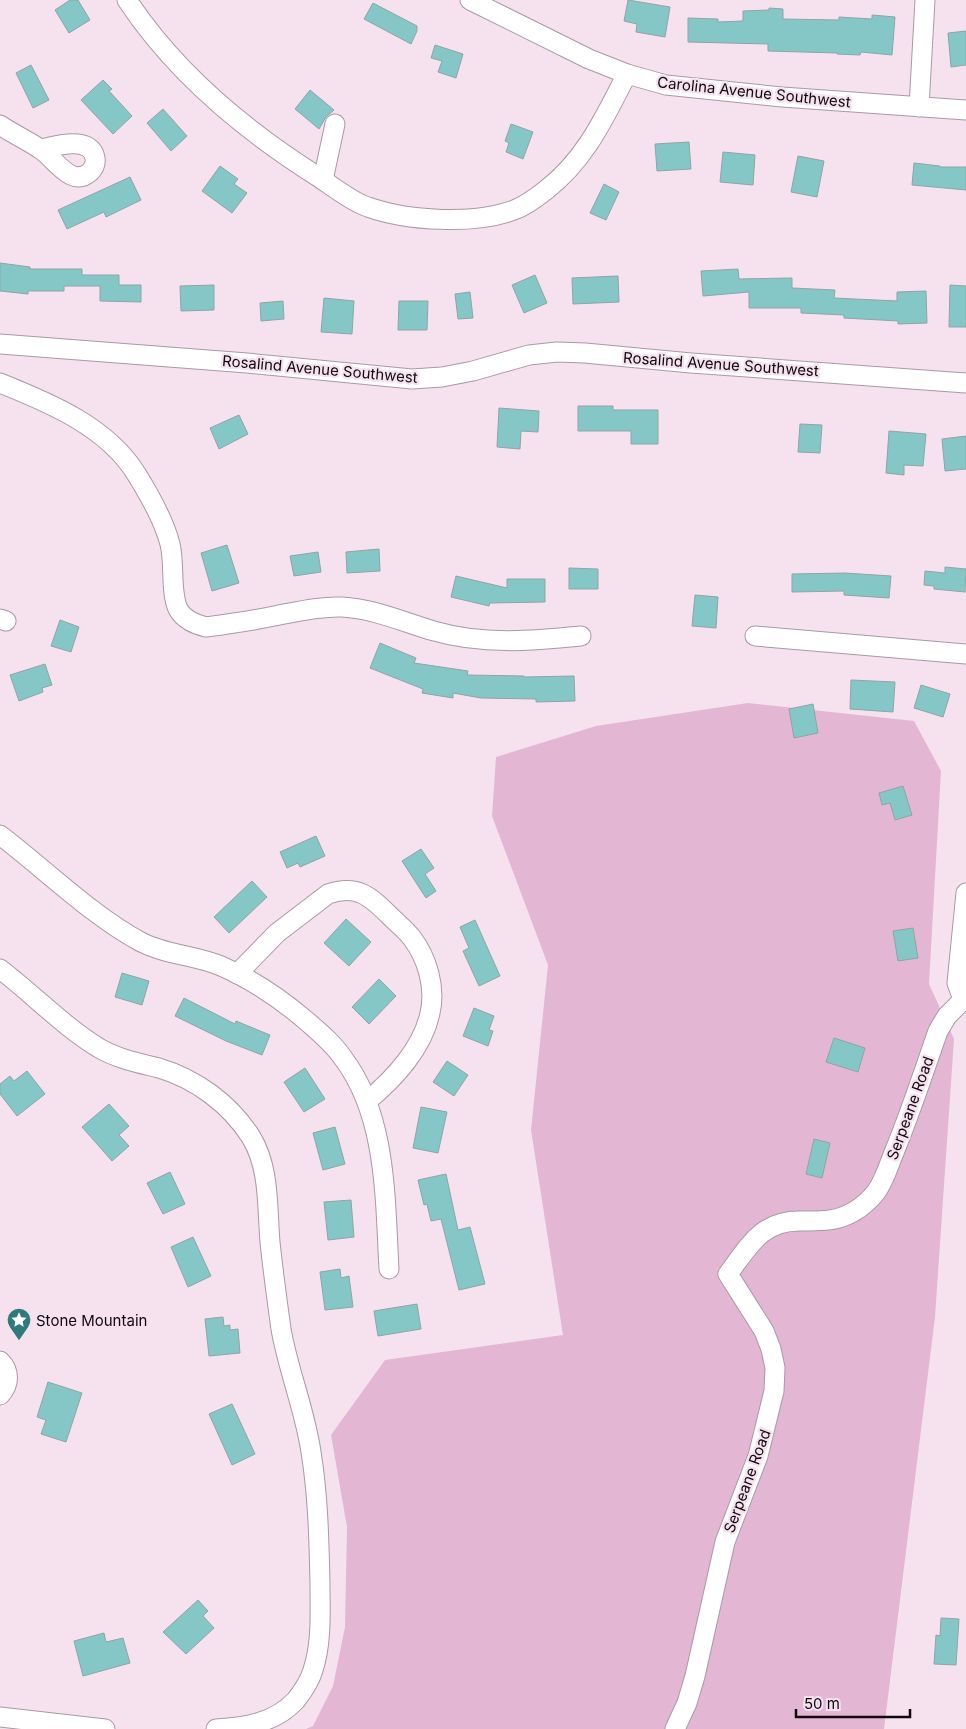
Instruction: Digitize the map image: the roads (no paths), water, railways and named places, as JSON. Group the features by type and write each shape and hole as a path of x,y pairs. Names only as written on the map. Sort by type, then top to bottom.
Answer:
{"street":[{"path":"127,0 158,41 189,76 222,108 323,180 366,207 395,215 455,220 491,216 514,210 537,197 558,181 576,162 592,140 628,74"},
{"name":"Carolina Avenue Southwest","path":"470,0 589,59 628,74 666,85 782,97 966,110"},
{"path":"919,107 921,38 925,0"},
{"path":"323,180 335,124"},
{"path":"0,125 40,149"},
{"name":"Rosalind Avenue Southwest","path":"0,344 247,363 412,379 458,374 529,356 557,352 586,352 691,363 966,383"},
{"path":"0,382 22,391 101,434 130,465 162,523 167,537 174,567 175,599 182,614 195,624 206,627 316,608 340,607 381,613 434,631 467,638 499,641 542,640 581,636"},
{"path":"755,636 966,654"},
{"path":"0,835 60,884 130,935 166,952 219,965 258,985 281,1001 317,1031 343,1057 360,1084 374,1124 385,1199 389,1269"},
{"path":"237,974 277,934 311,905 328,894 350,890 359,892 370,897 381,906 411,937 423,956 430,977 432,995 430,1013 414,1049 400,1070 367,1101"},
{"path":"965,999 961,994 958,983 966,893"},
{"path":"0,969 82,1037 103,1050 125,1060 162,1069 184,1078 220,1101 237,1118 258,1150 264,1173 275,1288 283,1340 311,1453 319,1527 320,1634 313,1671 306,1686 295,1701 270,1719 248,1726 216,1729"},
{"name":"Serpeane Road","path":"675,1729 695,1676 725,1542 758,1456 774,1391 775,1368 771,1349 764,1331 728,1274 754,1239 766,1230 779,1223 790,1221 821,1222 837,1219 858,1208 876,1191 883,1180 899,1139 938,1032 947,1016 965,999"},
{"path":"0,1361 8,1375 7,1385 0,1395"},
{"path":"0,1717 105,1729"}],"place":[{"name":"Stone Mountain","path":"19,1341"}]}
